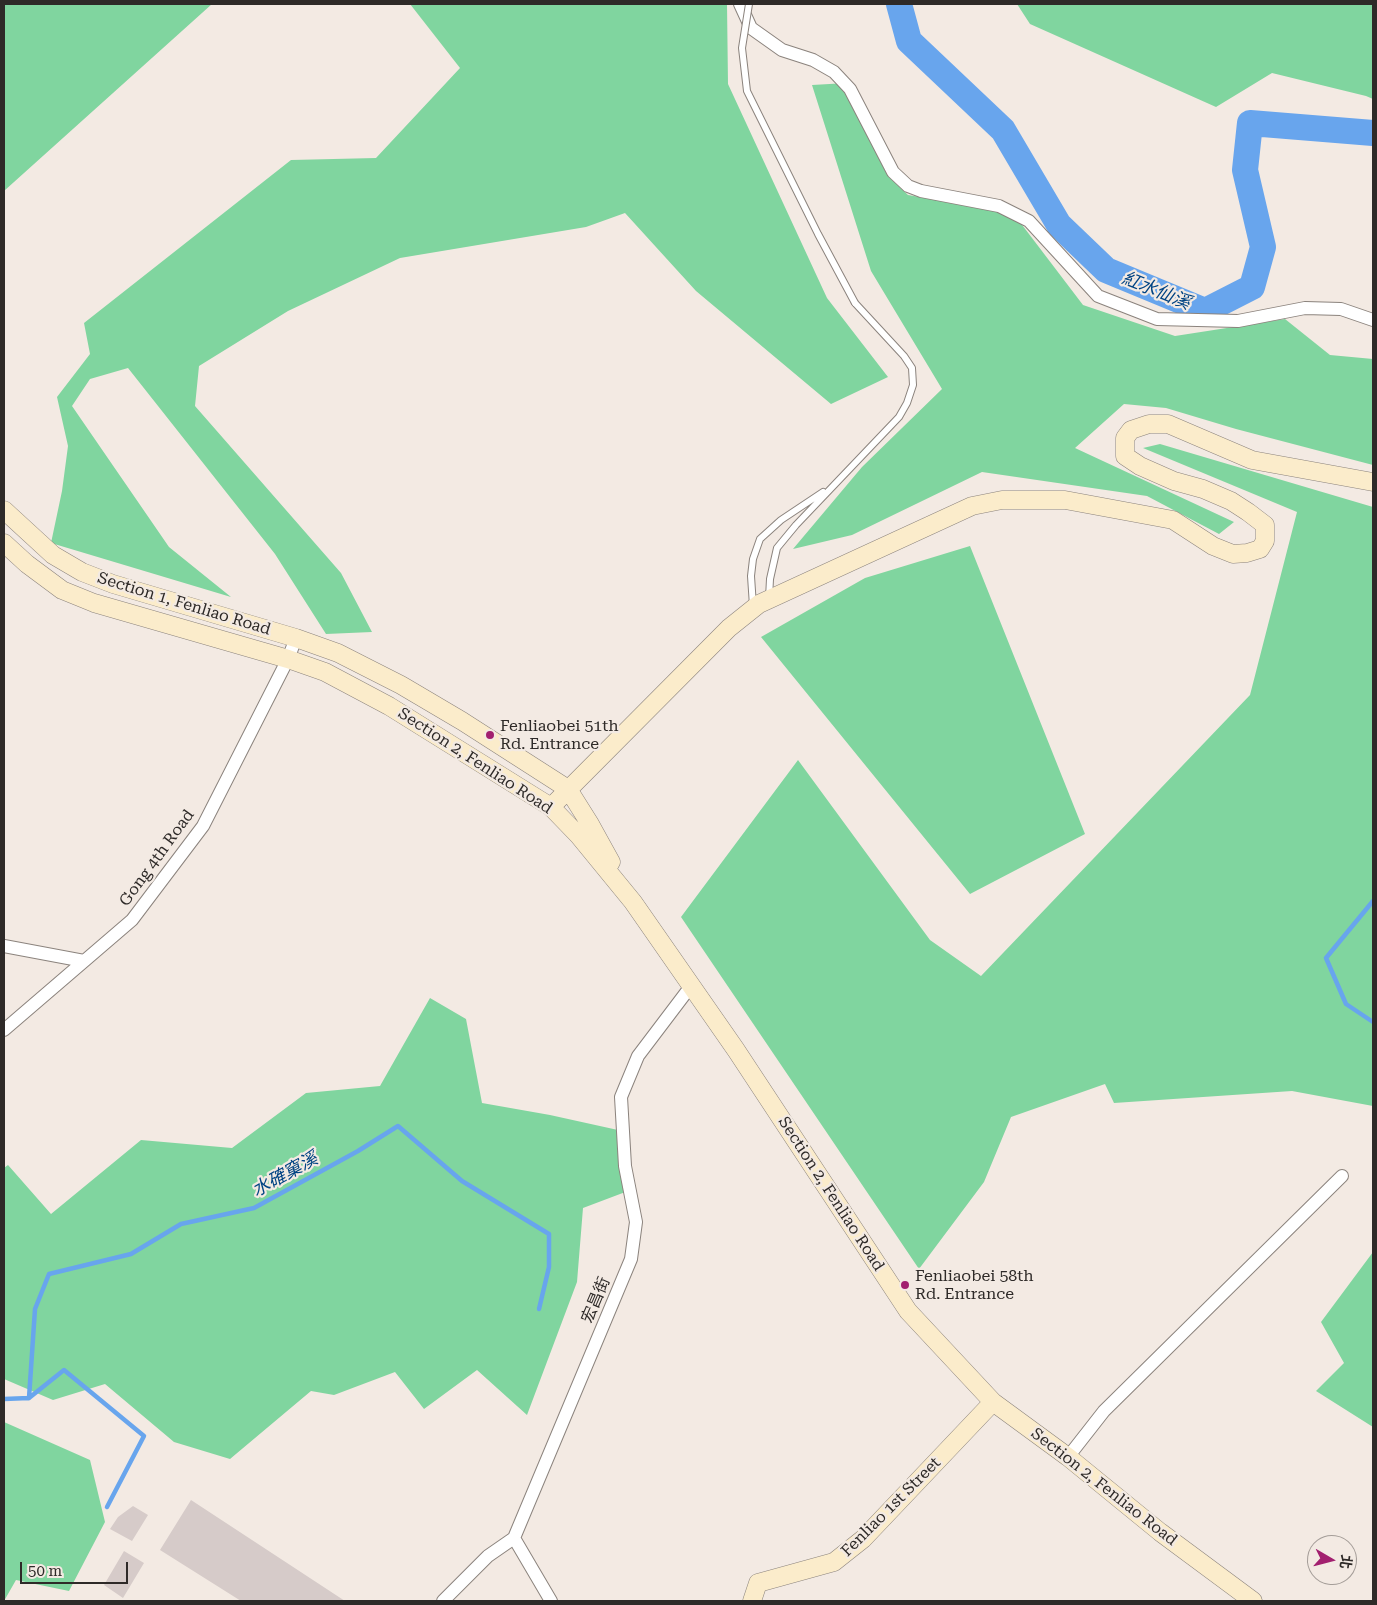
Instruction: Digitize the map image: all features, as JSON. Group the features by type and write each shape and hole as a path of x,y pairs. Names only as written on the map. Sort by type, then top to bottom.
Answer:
{"main road":[{"path":"551,807 729,628 753,609 769,599 972,506 1002,500 1064,500 1173,520 1213,546 1233,554 1247,553 1260,548 1265,541 1265,525 1248,512 1231,501 1203,489 1174,481 1140,466 1124,456 1125,438 1131,430 1149,424 1168,424 1252,460 1373,482"},
{"name":"Section 1, Fenliao Road","path":"4,510 53,555 82,572 113,584 296,638"},
{"name":"Section 1, Fenliao Road","path":"4,543 27,564 62,590 94,603 288,659"},
{"name":"Section 2, Fenliao Road","path":"296,638 338,653 400,685 462,721 568,789 590,824 633,902"},
{"name":"Section 2, Fenliao Road","path":"288,659 324,672 389,706 551,807 579,836 633,902 736,1050 908,1311 994,1402 1068,1457 1160,1532 1253,1601"},
{"name":"Fenliao 1st Street","path":"752,1601 758,1583 834,1562 863,1540 994,1402"}],"street":[{"path":"740,4 751,28 782,50 813,60 834,72 850,89 893,172 908,186 921,191 999,206 1029,221 1098,296 1158,319 1238,321 1305,308 1341,309 1373,320"},
{"name":"Gong 4th Road","path":"4,1030 132,920 203,826 288,659 296,638"},
{"path":"4,946 84,961"},
{"name":"宏昌街","path":"514,1538 631,1259 636,1222 625,1166 621,1098 638,1056 691,986"},
{"path":"1068,1457 1104,1411 1342,1176"},
{"path":"442,1601 488,1556 514,1538 550,1601"}],"lane":[{"path":"749,4 742,48 747,91 818,234 855,303 904,356 912,368 913,385 907,403 899,417 796,525 777,548 770,578 769,599"},
{"path":"753,609 752,559 760,539 781,520 837,483"}],"green space":[{"path":"4,4 212,4 4,191"},
{"path":"410,4 727,4 728,84 827,298 888,377 831,404 696,291 625,213 586,227 400,258 288,311 199,366 195,406 341,573 372,632 326,634 275,554 128,368 90,379 72,406 169,547 231,597 51,543 62,491 68,446 57,397 90,354 84,323 291,160 376,158 460,68"},
{"path":"1017,4 1373,4 1373,99 1272,73 1216,107 1030,24"},
{"path":"847,83 890,178 908,195 1013,213 1083,305 1175,336 1285,319 1330,355 1373,359 1373,465 1236,429 1166,408 1124,404 1075,448 1234,522 1219,534 1147,496 982,472 852,535 793,549 862,467 942,389 871,271 812,85"},
{"path":"1160,444 1373,507 1373,1106 1292,1091 1114,1103 1105,1084 1011,1117 984,1182 919,1269 681,917 798,760 930,940 981,976 1250,695 1297,512 1143,448"},
{"path":"970,546 1085,834 970,894 761,637 865,578"},
{"path":"430,998 466,1019 482,1103 550,1115 627,1132 628,1191 583,1208 577,1282 527,1415 477,1370 424,1409 395,1372 334,1395 311,1391 230,1459 174,1442 105,1384 53,1400 4,1379 4,1168 8,1165 51,1214 141,1140 232,1148 306,1093 380,1086"},
{"path":"1373,1252 1373,1427 1316,1391 1344,1363 1321,1322"},
{"path":"4,1422 90,1460 105,1522 69,1591 16,1580 4,1601"}],"building":[{"path":"191,1500 345,1601 241,1601 160,1550"},
{"path":"133,1506 148,1515 132,1541 110,1529 118,1517"},
{"path":"124,1551 144,1563 123,1598 104,1585"}],"waterway":[{"name":"紅水仙溪","path":"899,4 909,41 1003,130 1059,225 1106,270 1205,311 1252,287 1263,247 1245,170 1250,123 1373,133"},
{"path":"1373,901 1326,958 1346,1004 1373,1022"},
{"name":"水確窠溪","path":"29,1398 35,1309 49,1274 131,1254 181,1224 254,1208 358,1151 398,1126 462,1181 549,1234 549,1267 539,1309"},
{"path":"29,1398 64,1370 144,1436 107,1507"},
{"name":"水確窠溪","path":"4,1399 29,1398"}],"place":[{"name":"Fenliaobei 51th Rd. Entrance","path":"490,735"},
{"name":"Fenliaobei 58th Rd. Entrance","path":"905,1285"}]}
